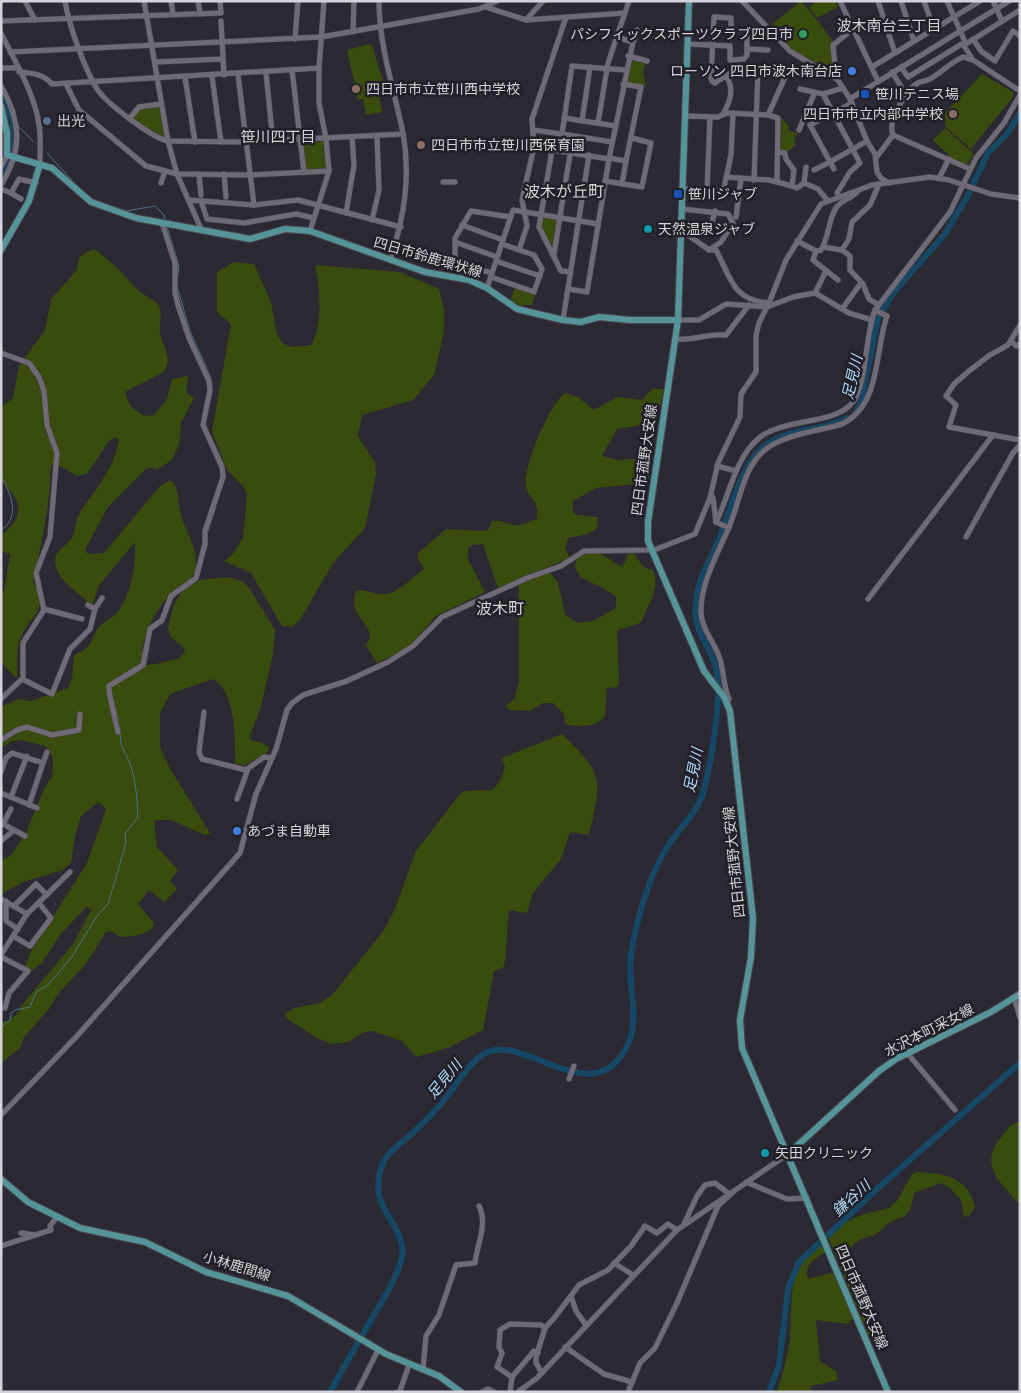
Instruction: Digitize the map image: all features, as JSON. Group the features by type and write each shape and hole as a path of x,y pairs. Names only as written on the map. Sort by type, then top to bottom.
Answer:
{"main road":[{"path":"678,320 690,1"},
{"path":"1,106 7,127 5,154"},
{"name":"四日市鈴鹿環状線","path":"5,154 40,164 61,174 95,204 129,216 250,239 285,229 310,231 425,272 469,280 487,288 517,309 563,320 581,322 599,317 630,320 678,320"},
{"path":"1,250 23,212 36,184 40,164"},
{"name":"四日市菰野大安線","path":"678,320 648,522 650,550 709,680 727,702 753,918 753,942 740,1020 740,1036 744,1054 888,1392"},
{"name":"水沢本町采女線","path":"788,1154 879,1071 908,1054 991,1012 1017,996"},
{"name":"小林鹿間線","path":"1,1179 19,1196 57,1217 86,1230 152,1244 206,1272 282,1294 378,1350 454,1385 461,1392"}],"street":[{"path":"25,1 35,20"},
{"path":"65,1 68,18 94,82 102,94 151,135 168,141 273,142 403,134"},
{"path":"144,1 168,141 177,174 202,231"},
{"path":"171,1 173,14"},
{"path":"198,1 200,13"},
{"path":"1,21 221,13 220,1"},
{"path":"295,39 298,1"},
{"path":"310,231 329,171 326,139 319,103 319,68 324,1"},
{"path":"353,32 354,1"},
{"path":"379,1 380,27 403,134 406,166 406,198 401,227 390,260"},
{"path":"10,52 321,37 486,7 498,1"},
{"path":"526,20 543,1"},
{"path":"598,123 608,68 616,37 629,1"},
{"path":"742,1 790,51 836,78 851,101 876,158 877,172 881,178 889,183"},
{"path":"840,1 878,81"},
{"path":"878,1 895,53"},
{"path":"901,1 914,41"},
{"path":"924,1 934,30"},
{"path":"947,1 964,44 973,60"},
{"path":"872,67 953,18 971,4 980,1"},
{"path":"993,1 1002,21"},
{"path":"810,125 833,113 892,72 1009,1"},
{"path":"486,7 526,20 625,13"},
{"path":"901,67 908,77 1020,10"},
{"path":"519,250 527,226 522,200 534,147 532,119 566,17"},
{"path":"688,44 713,45 730,46 730,60 744,59 747,50 747,30 731,30 731,18 714,17 713,45 713,83 732,72 748,67 787,73 768,115"},
{"path":"221,21 224,75"},
{"path":"836,78 833,45 853,29"},
{"path":"568,289 587,292 625,70 637,30"},
{"path":"974,39 982,51 995,61 1013,31 1020,36"},
{"path":"1,33 31,96 39,123 40,164"},
{"path":"616,37 633,42"},
{"path":"747,50 768,50"},
{"path":"628,56 647,62"},
{"path":"716,522 736,471 748,449 762,436 781,426 842,411 852,403 860,386 872,320 879,304 950,212 970,169 986,144 1004,124 1020,93 973,60 963,57 957,59 929,80 915,85 896,111 890,129 893,135 970,169"},
{"path":"155,62 223,59"},
{"path":"562,134 572,66 625,70"},
{"path":"582,121 590,67"},
{"path":"1,68 37,74 47,78 52,84 66,84 266,73 319,68"},
{"path":"754,180 758,68"},
{"path":"292,70 304,172"},
{"path":"892,72 907,96"},
{"path":"266,73 273,142"},
{"path":"238,74 254,205"},
{"path":"212,76 220,142"},
{"path":"723,115 730,102 731,84 726,76"},
{"path":"186,77 196,142"},
{"path":"66,84 79,110 146,166 177,174 250,175 329,171"},
{"path":"622,184 641,87 623,84"},
{"path":"1,86 17,126 15,157 1,187 21,199"},
{"path":"800,89 814,94 824,94 843,88"},
{"path":"799,130 814,94"},
{"path":"824,94 860,163 846,177 837,193 842,197"},
{"path":"130,118 139,107 162,104"},
{"path":"685,116 710,117 733,113 768,115 780,120 777,182"},
{"path":"683,189 722,190 731,155 733,113"},
{"path":"707,190 710,117"},
{"path":"564,118 616,126"},
{"path":"806,118 834,169"},
{"path":"533,130 612,142"},
{"path":"876,158 893,135"},
{"path":"372,220 379,190 377,136"},
{"path":"554,255 573,136"},
{"path":"346,213 354,165 352,137"},
{"path":"605,181 642,187 651,143 632,138"},
{"path":"814,170 867,141"},
{"path":"534,147 626,161"},
{"path":"552,150 539,227 561,271 570,272"},
{"path":"778,152 785,153 786,159 794,170 792,186"},
{"path":"1,167 5,154"},
{"path":"563,320 589,155"},
{"path":"939,178 949,159"},
{"path":"726,177 741,180 777,182 797,188 804,183 806,167"},
{"path":"161,183 165,171"},
{"path":"1,1115 77,1036 240,853 256,794 272,758 287,710 292,703 302,695 351,680 396,658 413,646 442,617 527,578 561,566 588,550 650,550 665,547 695,534 711,495 717,466 740,417 741,394 756,372 757,329 786,260 821,204 842,197 854,197 873,180 877,172"},
{"path":"198,174 201,198 207,218"},
{"path":"224,174 226,197"},
{"path":"861,190 879,184 939,178 975,189 1020,198"},
{"path":"10,194 19,179 36,184"},
{"path":"736,217 741,180"},
{"path":"443,182 457,181"},
{"path":"804,183 818,189 828,201"},
{"path":"842,250 849,238 852,222 870,205 879,184"},
{"path":"823,247 835,209 842,197"},
{"path":"189,200 201,198 254,205 298,200 401,227"},
{"path":"682,209 715,211 728,214 733,223 721,242 710,250"},
{"path":"487,288 513,210 598,224"},
{"path":"462,226 534,255 542,269 534,292 455,261 455,242 462,226 471,211 511,217"},
{"path":"712,222 715,211"},
{"path":"196,218 244,223 296,214 314,218"},
{"path":"118,732 109,686 143,665 150,629 162,620 171,596 196,578 206,544 205,531 223,477 222,466 203,425 210,390 209,381 189,338 176,300 175,263 166,224"},
{"path":"681,230 710,250 716,250 722,259 730,283 735,289 752,301 768,305"},
{"path":"797,241 816,251"},
{"path":"455,242 540,276"},
{"path":"838,280 813,260 816,251 823,247 842,250 850,256 850,272 865,287 869,299 879,304"},
{"path":"815,293 826,270"},
{"path":"842,309 861,283"},
{"path":"678,320 699,320 726,304 768,305 793,297 815,293 856,317 872,320"},
{"path":"675,339 686,340 709,335 726,335 749,305"},
{"path":"727,702 719,656 702,624 702,598 746,477 766,449 783,441 842,424 850,420 864,406 870,395 886,316 876,310"},
{"path":"1020,325 1011,341 969,371 954,384 946,396 956,405 948,427 1020,440"},
{"path":"1011,341 1016,346 1020,344"},
{"path":"1,353 29,362 39,377 44,390 47,425 57,453 50,537 36,573 44,609 23,643 22,679 1,699"},
{"path":"868,599 994,435"},
{"path":"966,537 1013,453 1020,445"},
{"path":"717,466 736,471"},
{"path":"711,495 714,498 716,522"},
{"path":"716,522 729,528"},
{"path":"22,679 52,694 70,649 90,628 95,609 102,598"},
{"path":"88,605 95,609"},
{"path":"44,609 82,619"},
{"path":"204,712 200,758 248,770"},
{"path":"1,740 17,730 27,727 52,735 79,730 80,714"},
{"path":"28,805 47,752"},
{"path":"1,772 11,753 26,756 43,763"},
{"path":"12,797 26,756"},
{"path":"237,799 248,770 264,757 272,758"},
{"path":"1,793 37,808"},
{"path":"11,809 2,824 26,836"},
{"path":"1,841 14,830"},
{"path":"4,1008 10,993 28,971 1,956 27,914 70,872"},
{"path":"14,906 36,884 47,895"},
{"path":"4,900 27,914"},
{"path":"4,900 6,921 18,929"},
{"path":"14,936 30,946 51,918 39,902"},
{"path":"1017,996 1020,1018"},
{"path":"908,1054 954,1110"},
{"path":"569,1078 574,1066"},
{"path":"518,1392 542,1372 677,1230 728,1193 788,1154"},
{"path":"746,1182 787,1199 808,1201"},
{"path":"684,1224 697,1196 705,1185 715,1184 728,1193"},
{"path":"628,1392 640,1363 655,1348 677,1303 718,1206 727,1200 735,1189"},
{"path":"422,1369 426,1336 439,1315 456,1265 475,1263 483,1225 480,1206"},
{"path":"1,1246 51,1230 50,1226 57,1217"},
{"path":"542,1372 536,1363 545,1328 579,1285 603,1274 631,1246 645,1226 657,1233 668,1224 677,1230"},
{"path":"20,1233 35,1235"},
{"path":"614,1263 633,1275"},
{"path":"572,1296 576,1311 586,1325"},
{"path":"512,1377 497,1367 502,1353 499,1347 500,1330 510,1324 541,1325 545,1328"},
{"path":"565,1347 604,1374 632,1382"},
{"path":"357,1392 378,1350"},
{"path":"510,1392 512,1377 534,1351 538,1353"},
{"path":"400,1391 409,1365"},
{"path":"450,1392 454,1385"},
{"path":"482,1392 488,1390 494,1392"}],"green space":[{"name":"パシフィックスポーツクラブ四日市","path":"801,1 834,43 834,73 790,48 771,25"},
{"path":"818,1 835,1 838,7 817,18 809,7"},
{"path":"369,44 372,45 387,94 377,96 379,96 382,112 366,115 363,99 358,100 347,50"},
{"path":"630,58 646,62 643,72 646,86 626,83"},
{"path":"982,74 1013,92 1013,97 971,149 945,126 945,113"},
{"path":"160,107 165,138 152,133 133,118 140,109"},
{"path":"782,118 789,127 788,130 798,134 794,138 796,145 787,152 780,150"},
{"path":"945,128 974,154 966,165 954,160 933,140"},
{"path":"323,141 326,169 306,170 302,143"},
{"path":"544,217 558,220 553,248 541,227"},
{"path":"94,249 139,291 152,299 160,311 160,332 166,351 167,366 164,372 125,392 130,406 144,416 154,415 167,399 172,379 188,376 186,392 194,398 181,423 179,445 171,461 157,469 147,468 108,507 85,550 88,554 104,553 160,486 169,481 173,482 182,519 194,548 195,571 191,578 165,601 154,618 143,647 142,656 144,664 155,664 178,659 185,652 183,647 171,637 168,628 173,607 183,589 200,580 228,577 242,581 250,589 275,630 273,654 260,710 250,735 250,740 260,742 269,747 268,752 245,765 235,764 231,706 221,686 213,679 170,694 160,713 160,747 169,767 210,833 205,835 171,820 154,820 157,847 178,870 170,881 177,889 164,902 149,890 138,904 153,922 153,927 150,930 138,935 120,937 111,931 106,932 85,965 58,994 49,1009 24,1037 20,1048 1,1063 1,1021 8,1021 17,1014 25,1001 73,944 91,910 87,906 60,935 42,963 30,972 25,967 30,953 87,863 106,809 99,802 81,816 75,836 71,863 63,870 23,882 1,894 1,860 10,856 25,835 44,789 52,776 53,760 50,750 42,745 20,740 12,741 1,748 1,707 18,699 31,701 68,688 72,678 74,655 85,649 99,627 117,613 129,589 134,569 134,543 98,587 93,604 88,602 63,579 56,567 55,561 60,550 73,536 79,514 113,460 119,439 114,438 109,441 87,474 77,476 55,463 51,466 45,524 33,581 40,599 39,606 20,640 17,679 1,662 1,592 4,593 10,554 1,551 1,536 15,521 18,506 16,498 1,478 1,407 13,398 19,366 45,330 51,299 76,271 80,256"},
{"path":"234,262 254,264 271,302 277,334 282,343 292,347 311,345 315,337 319,306 315,265 400,272 439,289 444,311 444,332 434,375 413,400 362,415 358,436 375,463 376,474 365,528 333,563 300,620 292,627 282,626 251,573 224,561 233,554 243,537 247,494 242,485 227,470 212,431 231,324 217,312 217,272"},
{"path":"515,287 535,294 532,305 522,305 521,308 510,302"},
{"path":"652,389 664,389 656,423 617,429 602,456 617,460 653,458 648,483 596,488 573,501 573,512 577,515 598,517 597,528 588,534 568,538 565,548 570,558 498,588 483,544 472,545 468,548 468,559 485,592 436,616 415,640 400,652 377,663 366,645 370,635 369,630 354,606 356,591 362,590 383,594 400,588 424,569 418,558 418,553 446,529 483,531 488,530 492,521 516,525 525,524 537,519 537,507 526,487 528,466 545,422 552,409 566,393 578,397 594,410 617,397 642,400"},
{"path":"596,551 622,567 629,553 634,553 643,567 653,570 656,584 642,621 617,630 619,681 618,687 607,688 605,716 592,725 575,726 565,724 564,714 553,703 543,703 530,711 509,710 506,706 514,699 519,683 519,583 549,572 558,582 565,615 578,623 593,621 616,608 616,597 603,588 580,577 575,567 577,557"},
{"path":"562,734 586,759 596,778 596,801 589,835 570,832 561,859 533,893 527,913 509,910 504,964 503,968 494,971 483,1030 448,1048 416,1057 402,1041 372,1031 362,1033 348,1042 332,1044 317,1038 286,1018 286,1013 294,1008 320,1003 333,994 384,930 394,911 416,851 460,794 464,791 493,790 500,781 505,768 502,758"},
{"path":"1020,1122 1020,1205 994,1173 992,1156 995,1146 1008,1129"},
{"path":"916,1172 945,1176 961,1183 972,1197 975,1207 969,1216 964,1217 961,1200 950,1188 941,1183 914,1193 910,1210 905,1216 890,1222 877,1234 859,1240 846,1251 844,1265 853,1282 872,1334 868,1336 829,1239 840,1224 864,1214 889,1208 897,1201 912,1174"},
{"path":"822,1245 826,1252 811,1262 807,1270 808,1279 835,1272 854,1317 848,1324 816,1320 820,1361 836,1371 838,1380 811,1386 810,1392 777,1392 785,1366 790,1339 793,1286 796,1275 810,1254"}],"waterway":[{"path":"1,95 13,121 13,151"},
{"name":"足見川","path":"856,412 861,402 878,318 894,292 945,234 967,197 988,153 1007,134 1020,114"},
{"path":"19,127 34,142"},
{"path":"47,153 77,186"},
{"path":"1,178 10,161"},
{"path":"126,211 155,206 163,214 166,221"},
{"path":"167,227 179,266 177,284"},
{"path":"178,290 190,331 210,376 212,390"},
{"name":"足見川","path":"330,1392 390,1288 401,1261 402,1243 382,1204 378,1191 380,1171 388,1155 418,1128 446,1098 463,1074 478,1058 494,1050 513,1051 575,1072 595,1073 613,1065 628,1044 633,1022 630,976 631,954 640,913 654,873 666,849 693,814 701,798 713,746 718,680 712,656 696,620 696,601 700,582 719,540 740,481 758,452 778,438 837,423 848,418"},
{"path":"214,443 224,465"},
{"path":"1,477 11,497 12,505 11,519 1,530"},
{"path":"207,534 216,507"},
{"path":"199,575 207,543"},
{"path":"186,589 196,581"},
{"path":"157,627 164,622"},
{"path":"146,663 149,648"},
{"path":"131,676 140,670"},
{"path":"113,698 118,720"},
{"path":"1,1027 10,1020 11,1013 15,1010 30,1007 36,992 48,985 71,958 97,916 108,904 126,843 125,834 138,817 134,777 122,747 120,734"},
{"name":"鎌谷川","path":"769,1392 779,1365 788,1289 799,1262 878,1188 1020,1063"}],"place":[{"name":"パシフィックスポーツクラブ四日市","path":"803,34"},
{"name":"ローソン 四日市波木南台店","path":"852,71"},
{"name":"四日市市立笹川西中学校","path":"356,89"},
{"name":"笹川テニス場","path":"865,94"},
{"name":"四日市市立内部中学校","path":"953,114"},
{"name":"出光","path":"47,121"},
{"name":"四日市市立笹川西保育園","path":"421,145"},
{"name":"笹川ジャブ","path":"678,194"},
{"name":"天然温泉ジャブ","path":"648,229"},
{"name":"あづま自動車","path":"237,831"},
{"name":"矢田クリニック","path":"765,1153"}],"district":[{"name":"波木南台三丁目","path":"889,25"},
{"name":"笹川四丁目","path":"278,136"},
{"name":"波木が丘町","path":"564,191"},
{"name":"波木町","path":"500,608"}]}
